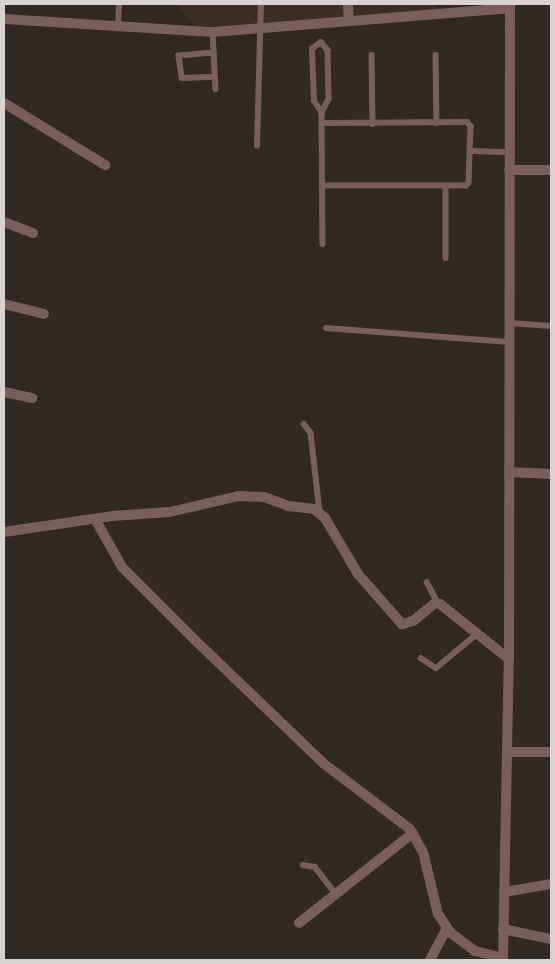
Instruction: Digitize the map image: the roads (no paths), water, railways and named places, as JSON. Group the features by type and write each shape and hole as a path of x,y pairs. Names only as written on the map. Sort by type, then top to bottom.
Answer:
{"street":[{"path":"348,4 349,21"},
{"path":"4,19 213,32 260,31 509,6 509,659 503,959 475,951 447,928 438,914 423,852 413,834 395,816 323,763 196,642 122,567 95,519"},
{"path":"4,103 105,165"},
{"path":"509,170 551,170"},
{"path":"4,222 34,233"},
{"path":"4,304 44,314"},
{"path":"4,392 32,398"},
{"path":"509,472 551,474"},
{"path":"4,532 95,519 170,512 238,496 264,498 320,512 358,574 402,624 413,621 438,603 509,659"},
{"path":"507,752 551,752"},
{"path":"299,923 413,834"},
{"path":"504,892 551,884"},
{"path":"430,960 447,928"},
{"path":"504,929 551,939"}],"lane":[{"path":"118,26 119,4"},
{"path":"258,146 260,4"},
{"path":"213,32 216,89"},
{"path":"322,113 314,101 312,49 321,42 328,50 330,99 322,113 323,244"},
{"path":"214,53 180,56 182,78 215,78"},
{"path":"436,54 437,123"},
{"path":"372,55 373,124"},
{"path":"322,123 469,123 471,151 468,185 323,186"},
{"path":"471,151 509,152"},
{"path":"446,186 446,258"},
{"path":"509,323 551,326"},
{"path":"326,328 508,342"},
{"path":"304,424 311,433 320,512"},
{"path":"427,582 438,603"},
{"path":"421,658 436,668 477,634"},
{"path":"303,865 315,867 337,895"}]}
